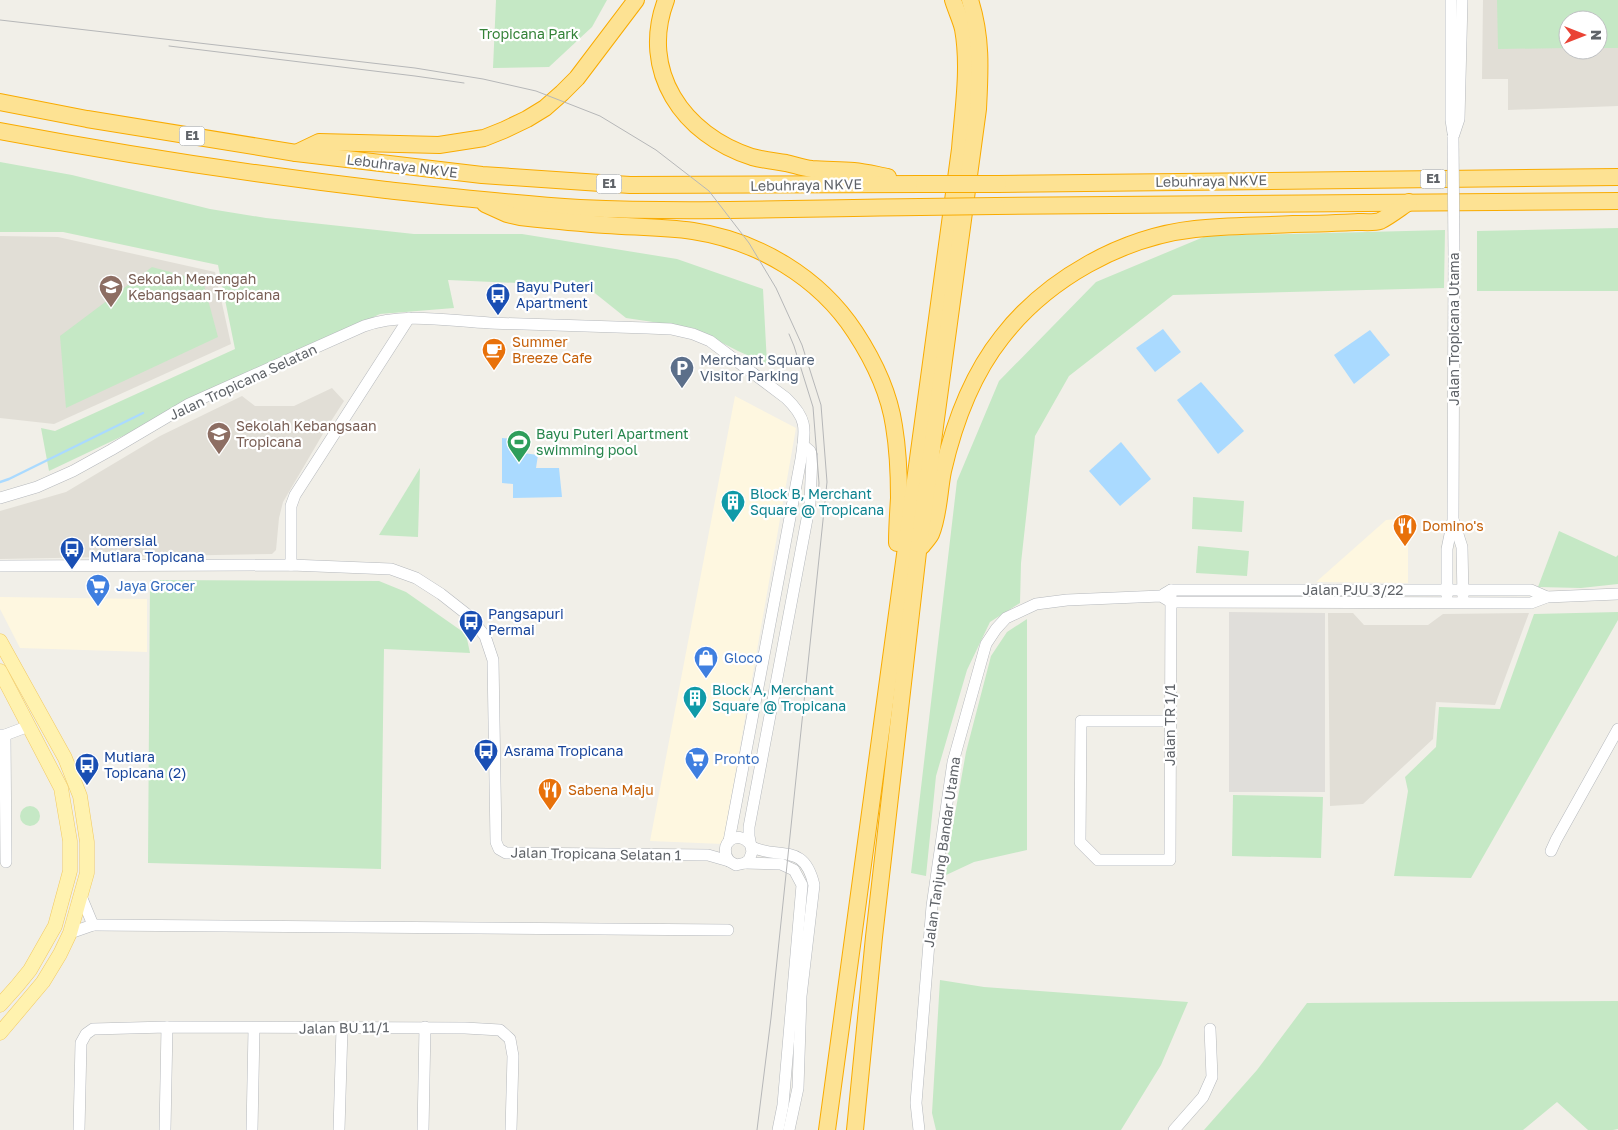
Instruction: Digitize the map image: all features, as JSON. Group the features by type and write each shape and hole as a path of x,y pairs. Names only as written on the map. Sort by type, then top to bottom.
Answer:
{"highway":[{"path":"296,153 318,142 439,145 484,138 504,130 545,108 562,93 577,78 636,0"},
{"path":"666,0 658,26 658,59 662,73 667,88 676,102 685,114 706,132 731,148 766,160 810,168 854,171 924,184"},
{"path":"827,1130 960,149 965,61 962,29 953,0"},
{"path":"855,1130 874,937 918,552 978,109 980,50 974,11 970,0"},
{"name":"Lebuhraya NKVE","path":"0,102 87,119 296,153 482,175 576,183 740,186 1618,177"},
{"name":"Lebuhraya NKVE","path":"0,131 81,146 276,176 479,200 580,208 1618,201"},
{"path":"479,200 506,214 520,217 605,225 674,228 734,240 769,255 805,278 821,291 848,322 860,341 882,381 889,404 894,424 898,468 897,542 904,564"},
{"path":"918,552 931,534 943,472 955,426 978,373 1002,337 1018,318 1061,281 1090,262 1118,249 1174,232 1211,228 1379,221 1409,202"}],"main road":[{"path":"0,641 62,752 80,796 87,842 87,873 70,932 60,954 43,982 23,1007 1,1028"},
{"path":"0,672 61,788 70,841 70,871 55,926 45,947 30,970 3,1000 11,1006 23,1007"}],"street":[{"name":"Jalan Tropicana Utama","path":"1447,604 1447,549 1453,520 1454,256 1451,0"},
{"name":"Jalan Tropicana Utama","path":"1453,137 1459,120 1462,0"},
{"path":"291,565 291,506 296,495 409,318 488,323 647,328 693,334 710,341 786,398 802,417 805,431 750,738 725,853 729,861"},
{"name":"Jalan Tropicana Selatan","path":"0,498 37,488 111,450 188,404 356,330 378,322 409,318"},
{"path":"745,863 751,856 749,827 810,503 812,456 810,451 803,445"},
{"name":"Jalan Tropicana Utama","path":"1453,520 1462,548 1463,603"},
{"name":"Jalan Tropicana Selatan 1","path":"0,566 291,565 391,569 416,578 441,594 469,616 485,636 493,660 496,842 499,849 506,853 708,856"},
{"name":"Jalan PJU 3/22","path":"1067,600 1447,590 1531,590 1547,597"},
{"name":"Jalan PJU 3/22","path":"1167,596 1447,604 1531,603 1547,597 1618,594"},
{"name":"Jalan TR 1/1","path":"1167,596 1170,721 1170,860 1098,860 1080,842 1081,721 1170,721"},
{"name":"Jalan Tanjung Bandar Utama","path":"919,1130 916,1103 932,906 953,762 986,644 996,629 1006,618 1036,604 1067,600"},
{"path":"6,862 3,820 3,735 29,726"},
{"path":"1551,851 1618,730"},
{"path":"708,856 717,852 736,837 740,837 759,850 790,854 801,859 811,871 814,885 800,996 798,1088 789,1130"},
{"path":"708,856 729,861 736,865 745,863 781,864 794,870 802,885 783,1105 778,1130"},
{"path":"81,896 93,925"},
{"path":"70,932 93,925 728,930"},
{"path":"165,1130 167,1027"},
{"name":"Jalan BU 11/1","path":"79,1130 81,1043 86,1034 93,1029 167,1027 425,1027 500,1030 510,1039 513,1056 511,1130"},
{"path":"423,1130 425,1027"},
{"path":"252,1130 254,1028"},
{"path":"339,1130 342,1028"},
{"path":"1174,1130 1203,1097 1212,1077 1210,1030"}],"shaded area":[{"path":"1483,0 1618,0 1618,106 1508,110 1508,79 1482,79"},
{"name":"Sekolah Menengah Kebangsaan Tropicana","path":"0,236 58,237 215,272 231,344 54,424 0,418"},
{"name":"Sekolah Kebangsaan Tropicana","path":"332,388 344,401 283,502 279,518 276,550 272,554 0,559 0,511 66,492 160,436 242,396 255,406 294,406"},
{"path":"735,396 796,428 723,844 650,841"},
{"path":"1408,518 1408,583 1316,582 1386,520"},
{"path":"0,597 147,599 147,652 20,648 0,609"},
{"path":"1229,612 1325,613 1325,792 1229,792"},
{"path":"1328,613 1353,613 1364,625 1428,625 1443,614 1529,613 1495,705 1436,702 1433,739 1363,804 1330,806"}],"green space":[{"name":"Tropicana Park","path":"496,0 607,0 592,27 549,67 493,68"},
{"path":"1497,0 1618,0 1618,48 1608,48 1608,10 1558,10 1558,48 1498,49"},
{"path":"0,162 72,175 210,209 266,218 414,234 522,234 677,259 763,289 767,364 693,328 626,318 586,286 448,280 454,308 380,314 49,471 41,428 55,431 235,349 218,265 63,232 0,232"},
{"path":"1618,228 1618,291 1477,291 1477,231"},
{"path":"1445,230 1444,288 1173,295 1069,376 1035,436 1021,563 1020,603 990,622 967,670 936,776 926,876 911,873 957,481 999,381 1096,282 1206,236"},
{"path":"152,267 203,281 218,337 66,408 60,336"},
{"path":"420,468 418,537 379,535"},
{"path":"1193,497 1244,501 1242,532 1192,529"},
{"path":"1559,531 1616,557 1618,555 1618,584 1581,588 1538,587"},
{"path":"1198,546 1249,551 1247,576 1196,573"},
{"path":"150,580 379,581 406,592 466,634 470,653 384,649 381,869 148,863"},
{"path":"1618,612 1618,620 1471,878 1394,876 1408,791 1405,777 1436,747 1439,707 1500,709 1534,614"},
{"path":"1027,619 1027,850 974,862 944,876 966,752 991,656 1007,632"},
{"path":"1233,795 1323,797 1321,858 1232,856"},
{"path":"30,806 37,809 40,816 37,823 30,826 23,823 20,816 23,809"},
{"path":"940,980 984,987 1188,1002 1161,1065 1121,1130 936,1130 932,1113"},
{"path":"1618,1001 1618,1129 1588,1130 1557,1102 1523,1130 1204,1130 1257,1070 1307,1003"}],"water":[{"path":"1163,329 1181,352 1155,372 1136,348"},
{"path":"1370,330 1390,355 1354,384 1334,355"},
{"path":"1201,382 1244,431 1218,454 1177,400"},
{"name":"Bayu Puteri Apartment swimming pool","path":"502,438 523,440 523,453 538,455 536,468 559,468 562,497 513,498 513,484 502,483"},
{"path":"1121,442 1151,479 1120,506 1089,471"}],"waterway":[{"path":"0,482 143,413"}],"tram line":[{"path":"0,20 415,68 483,79 536,91 600,116 656,150 709,191 749,243 776,288 802,345 821,405 827,482 771,1018 757,1130"},
{"path":"169,46 464,83"},
{"path":"789,334 813,407 819,483 818,497"}],"place":[{"name":"Sekolah Menengah Kebangsaan Tropicana","path":"111,308"},
{"name":"Bayu Puteri Apartment","path":"498,316"},
{"name":"Summer Breeze Cafe","path":"494,371"},
{"name":"Merchant Square Visitor Parking","path":"682,389"},
{"name":"Sekolah Kebangsaan Tropicana","path":"219,455"},
{"name":"Bayu Puteri Apartment swimming pool","path":"519,463"},
{"name":"Block B, Merchant Square @ Tropicana","path":"733,523"},
{"name":"Domino's","path":"1405,547"},
{"name":"Komersial Mutiara Topicana","path":"72,570"},
{"name":"Jaya Grocer","path":"98,607"},
{"name":"Pangsapuri Permai","path":"471,643"},
{"name":"Gloco","path":"706,679"},
{"name":"Block A, Merchant Square @ Tropicana","path":"695,719"},
{"name":"Asrama Tropicana","path":"486,772"},
{"name":"Pronto","path":"697,780"},
{"name":"Mutiara Topicana (2)","path":"87,786"},
{"name":"Sabena Maju","path":"550,811"}]}
